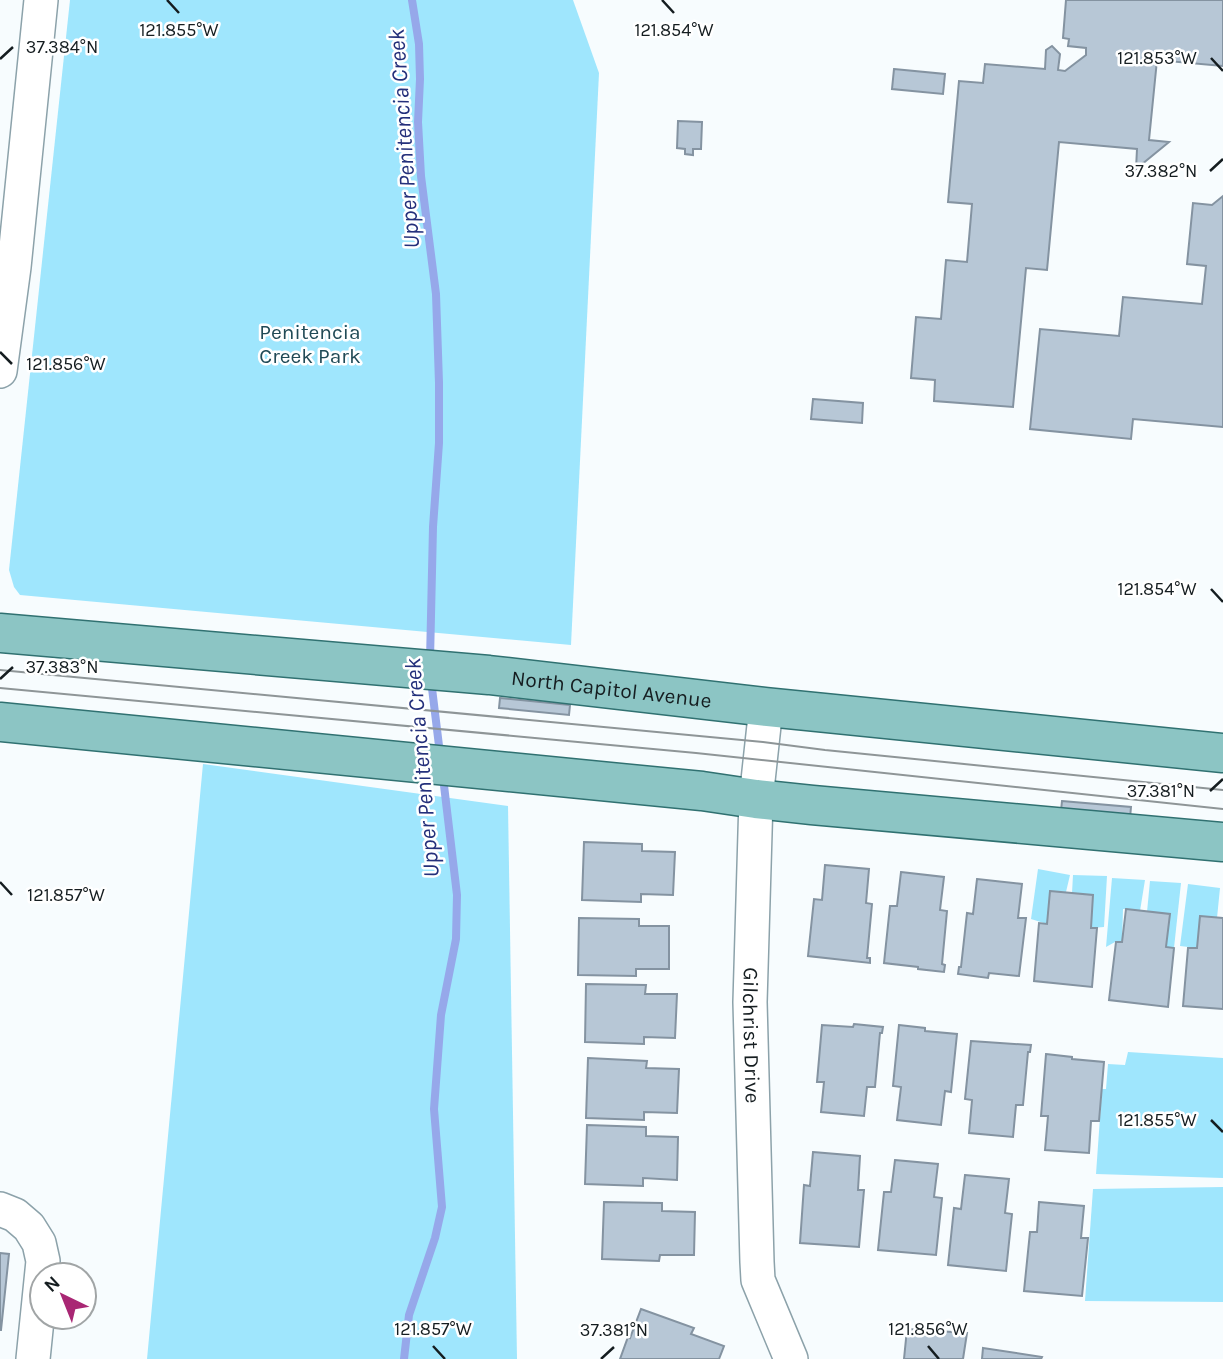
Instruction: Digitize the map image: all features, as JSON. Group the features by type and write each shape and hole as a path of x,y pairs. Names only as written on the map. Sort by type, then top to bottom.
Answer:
{"main road":[{"name":"North Capitol Avenue","path":"0,633 489,675 766,707 1223,753"},
{"path":"0,722 702,790 756,799 1223,842"}],"street":[{"path":"0,371 14,267 8,236 41,0"},
{"name":"Gilchrist Drive","path":"766,707 756,799 750,1002 758,1280 791,1359"},
{"path":"0,1209 15,1215 29,1227 39,1243 43,1261 33,1359"}],"green space":[{"name":"Penitencia Creek Park","path":"70,0 573,0 599,73 571,645 20,595 14,587 9,570"},
{"path":"203,764 508,806 517,1359 147,1359"},
{"path":"1038,869 1070,875 1066,892 1050,891 1047,924 1031,919"},
{"path":"1073,875 1107,876 1104,927 1091,928 1093,895 1072,893"},
{"path":"1112,878 1145,880 1140,911 1123,909 1122,942 1106,947"},
{"path":"1150,881 1181,883 1174,948 1166,947 1147,912"},
{"path":"1188,884 1220,888 1217,918 1200,916 1197,948 1180,946"},
{"path":"1128,1052 1223,1058 1223,1178 1096,1174 1102,1089 1106,1089 1108,1064 1125,1065"},
{"path":"1223,1187 1223,1302 1085,1301 1093,1189"}],"building":[{"path":"1066,0 1223,0 1223,66 1157,60 1149,140 1169,142 1136,169 1137,149 1059,142 1047,270 1026,268 1013,407 934,401 935,380 911,378 916,317 941,319 946,260 967,262 972,204 948,202 959,81 983,83 985,64 1045,69 1046,50 1052,46 1060,54 1058,70 1065,71 1086,55 1086,48 1068,46 1069,39 1063,38"},
{"path":"894,69 945,74 943,94 892,89"},
{"path":"678,121 702,122 701,149 693,149 693,155 685,154 685,149 677,148"},
{"path":"1223,196 1223,427 1133,419 1131,439 1030,429 1040,329 1119,336 1123,297 1202,304 1206,266 1187,264 1193,203 1212,205"},
{"path":"813,399 863,403 862,423 811,419"},
{"path":"500,698 570,705 569,715 499,708"},
{"path":"1062,801 1131,807 1130,818 1061,811"},
{"path":"584,842 642,844 642,851 675,852 673,895 641,894 641,902 582,900"},
{"path":"825,865 869,869 866,903 872,904 867,958 870,958 870,963 808,956 814,899 822,900"},
{"path":"901,872 944,877 940,910 947,911 942,964 945,965 944,972 884,963 890,906 897,906"},
{"path":"977,879 1022,884 1018,918 1026,918 1019,976 989,973 988,978 958,974 967,913 973,914"},
{"path":"1050,891 1093,895 1091,928 1097,928 1092,987 1034,981 1039,923 1047,924"},
{"path":"1126,909 1170,914 1166,947 1174,948 1168,1007 1109,1000 1116,942 1122,942"},
{"path":"1200,916 1223,918 1223,1009 1183,1006 1188,948 1197,948"},
{"path":"579,918 639,919 639,926 669,926 669,969 636,969 636,976 578,975"},
{"path":"586,984 646,985 645,994 677,994 675,1038 644,1037 644,1044 585,1042"},
{"path":"854,1024 883,1027 880,1033 875,1087 867,1087 864,1116 821,1112 824,1082 817,1082 822,1025 853,1027"},
{"path":"899,1025 957,1034 951,1092 945,1091 941,1125 897,1120 901,1087 893,1086"},
{"path":"971,1041 1031,1045 1023,1105 1016,1105 1013,1137 969,1133 972,1100 965,1099"},
{"path":"1046,1054 1104,1062 1099,1121 1091,1121 1089,1153 1045,1150 1048,1116 1041,1116"},
{"path":"588,1058 647,1061 646,1068 679,1069 677,1113 644,1112 644,1120 586,1118"},
{"path":"587,1125 646,1127 646,1136 678,1137 677,1180 643,1178 643,1186 585,1184"},
{"path":"813,1152 860,1156 858,1190 864,1190 859,1247 800,1243 804,1185 810,1186"},
{"path":"895,1160 938,1164 934,1197 942,1198 936,1255 878,1250 884,1192 891,1192"},
{"path":"965,1175 1009,1179 1005,1213 1012,1214 1006,1271 948,1265 954,1208 961,1209"},
{"path":"604,1202 662,1203 662,1211 695,1212 694,1255 660,1255 659,1261 602,1259"},
{"path":"1039,1202 1084,1206 1081,1238 1088,1238 1082,1296 1024,1291 1030,1232 1037,1232"},
{"path":"0,1253 9,1254 1,1330 0,1330"},
{"path":"641,1309 694,1328 691,1334 724,1346 719,1359 620,1359"},
{"path":"907,1329 967,1333 963,1359 904,1359"},
{"path":"983,1348 1042,1357 982,1359"}],"waterway":[{"name":"Upper Penitencia Creek","path":"412,0 419,44 418,122 421,176 436,294 439,383 430,660"},
{"name":"Upper Penitencia Creek","path":"431,680 440,754"},
{"name":"Upper Penitencia Creek","path":"404,1359 409,1315 435,1238 442,1207 434,1109 441,1015 456,939 457,895 443,777"}],"tram line":[{"path":"0,670 763,742 1223,790"},
{"path":"0,688 696,753 1223,809"}]}
